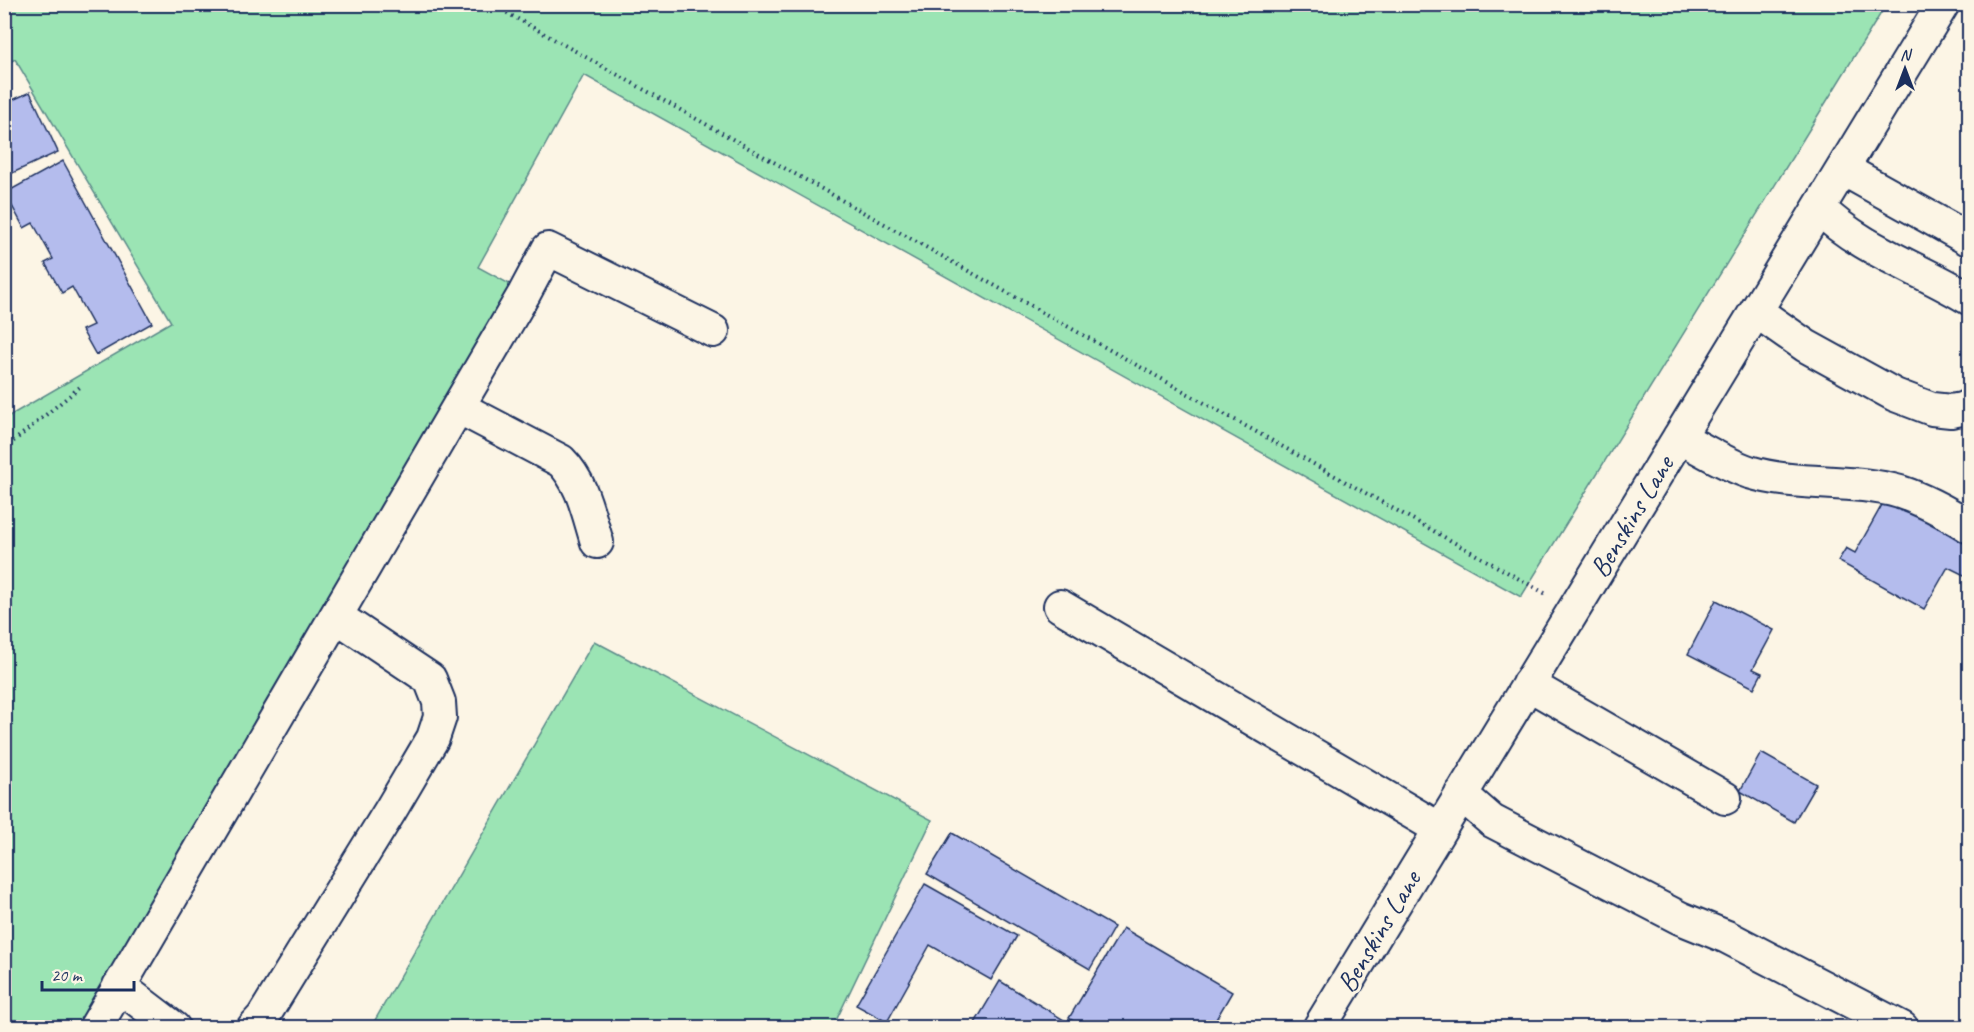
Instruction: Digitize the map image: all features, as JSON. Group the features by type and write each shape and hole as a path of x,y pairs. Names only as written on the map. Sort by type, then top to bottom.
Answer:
{"street":[{"name":"Benskins Lane","path":"1319,1028 1943,4"},
{"path":"1843,169 1970,240"},
{"path":"1819,208 1851,233 1970,299"},
{"path":"95,1028 524,294 548,249 713,331"},
{"path":"1756,311 1806,346 1895,395 1932,409 1951,411 1970,405"},
{"path":"458,407 561,461 572,472 581,491 597,542"},
{"path":"1679,437 1748,471 1774,478 1899,492 1943,510 1970,527"},
{"path":"1060,606 1440,829"},
{"path":"253,1028 263,1017 390,811 433,738 440,717 439,702 430,679 336,616"},
{"path":"1528,684 1725,798"},
{"path":"1461,794 1492,822 1680,918 1727,937 1902,1028"},
{"path":"119,986 174,1028"}],"path":[{"path":"491,4 1574,610"},
{"path":"4,448 80,387"}],"green space":[{"path":"5,5 1886,5 1521,597 584,75 478,267 517,288 84,1027 5,1027 4,419 171,322 15,59 5,65"},
{"path":"594,641 932,820 833,1027 371,1027"}],"building":[{"path":"30,92 58,152 6,176 4,171 4,104"},
{"path":"63,161 152,323 96,355 82,330 93,325 72,287 62,293 45,263 53,259 33,223 24,228 5,193"},
{"path":"1887,496 1970,542 1970,578 1948,567 1924,609 1838,561 1846,548 1855,553"},
{"path":"1716,600 1774,630 1753,669 1762,673 1754,688 1688,654"},
{"path":"1761,753 1816,784 1794,822 1740,791"},
{"path":"952,833 1114,927 1090,969 927,874"},
{"path":"925,884 1017,936 991,980 930,945 887,1022 856,1005"},
{"path":"1123,928 1232,992 1211,1028 1084,1028 1069,1018"},
{"path":"1000,981 1077,1028 972,1028"}]}
